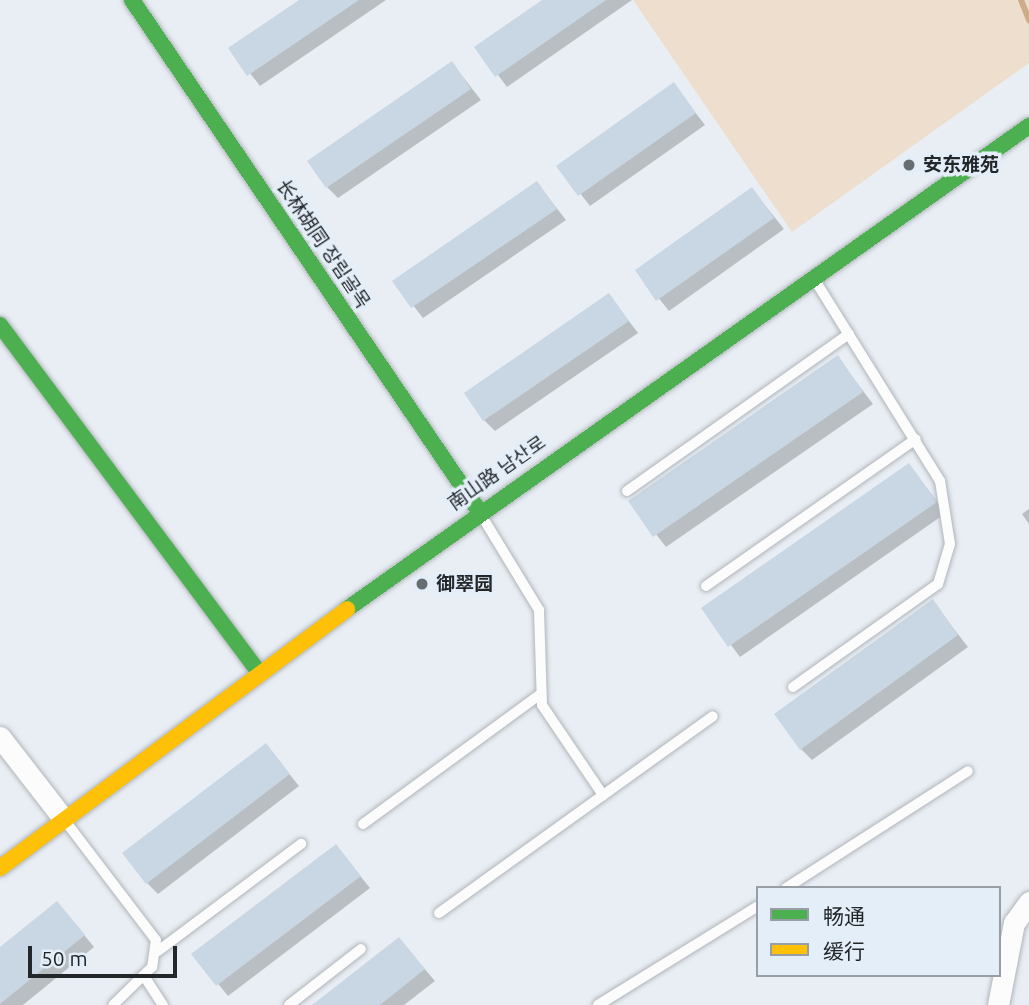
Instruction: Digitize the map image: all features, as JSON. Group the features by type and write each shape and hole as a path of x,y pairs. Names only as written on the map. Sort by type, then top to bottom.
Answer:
{"street":[{"name":"长林胡同 장림골목","path":"132,0 479,511"},
{"name":"南山路 남산로","path":"0,868 62,817 479,511 1028,131"},
{"path":"0,325 258,671"},
{"path":"0,737 62,817"},
{"path":"999,1005 1014,923 1029,902"}],"lane":[{"path":"793,687 938,584 947,569 948,512 940,481 815,280"},
{"path":"627,491 849,334"},
{"path":"706,586 916,439"},
{"path":"479,511 539,611 539,695 603,795"},
{"path":"363,824 539,695"},
{"path":"439,913 713,716"},
{"path":"789,886 968,771"},
{"path":"62,817 158,951"},
{"path":"113,1005 145,976 158,951 301,844"},
{"path":"598,1005 756,907"},
{"path":"289,1005 361,949"},
{"path":"145,976 163,1005"}],"shaded area":[{"path":"633,0 1029,0 1029,63 792,232"}],"building":[{"path":"299,0 359,0 247,76 228,48"},
{"path":"542,0 606,0 495,77 474,47"},
{"path":"452,61 471,89 326,188 307,161"},
{"path":"674,82 696,113 578,196 556,166"},
{"path":"537,181 557,209 411,308 392,281"},
{"path":"752,187 774,218 656,301 635,270"},
{"path":"609,293 629,321 483,421 464,393"},
{"path":"838,355 863,392 653,537 628,501"},
{"path":"909,463 937,502 728,647 701,608"},
{"path":"933,599 958,635 800,750 774,714"},
{"path":"266,743 290,774 146,884 122,853"},
{"path":"336,844 361,876 216,986 191,954"},
{"path":"57,901 85,935 0,1004 0,947"},
{"path":"399,937 425,969 380,1005 312,1005"}],"waterway":[{"path":"1021,0 1029,20"}],"traffic: fast":[{"path":"132,0 479,511"},
{"path":"347,609 1029,126"},
{"path":"0,325 258,671"}],"traffic: slow":[{"path":"0,868 347,609"}],"place":[{"name":"安东雅苑","path":"909,165"},
{"name":"御翠园","path":"422,584"}]}
